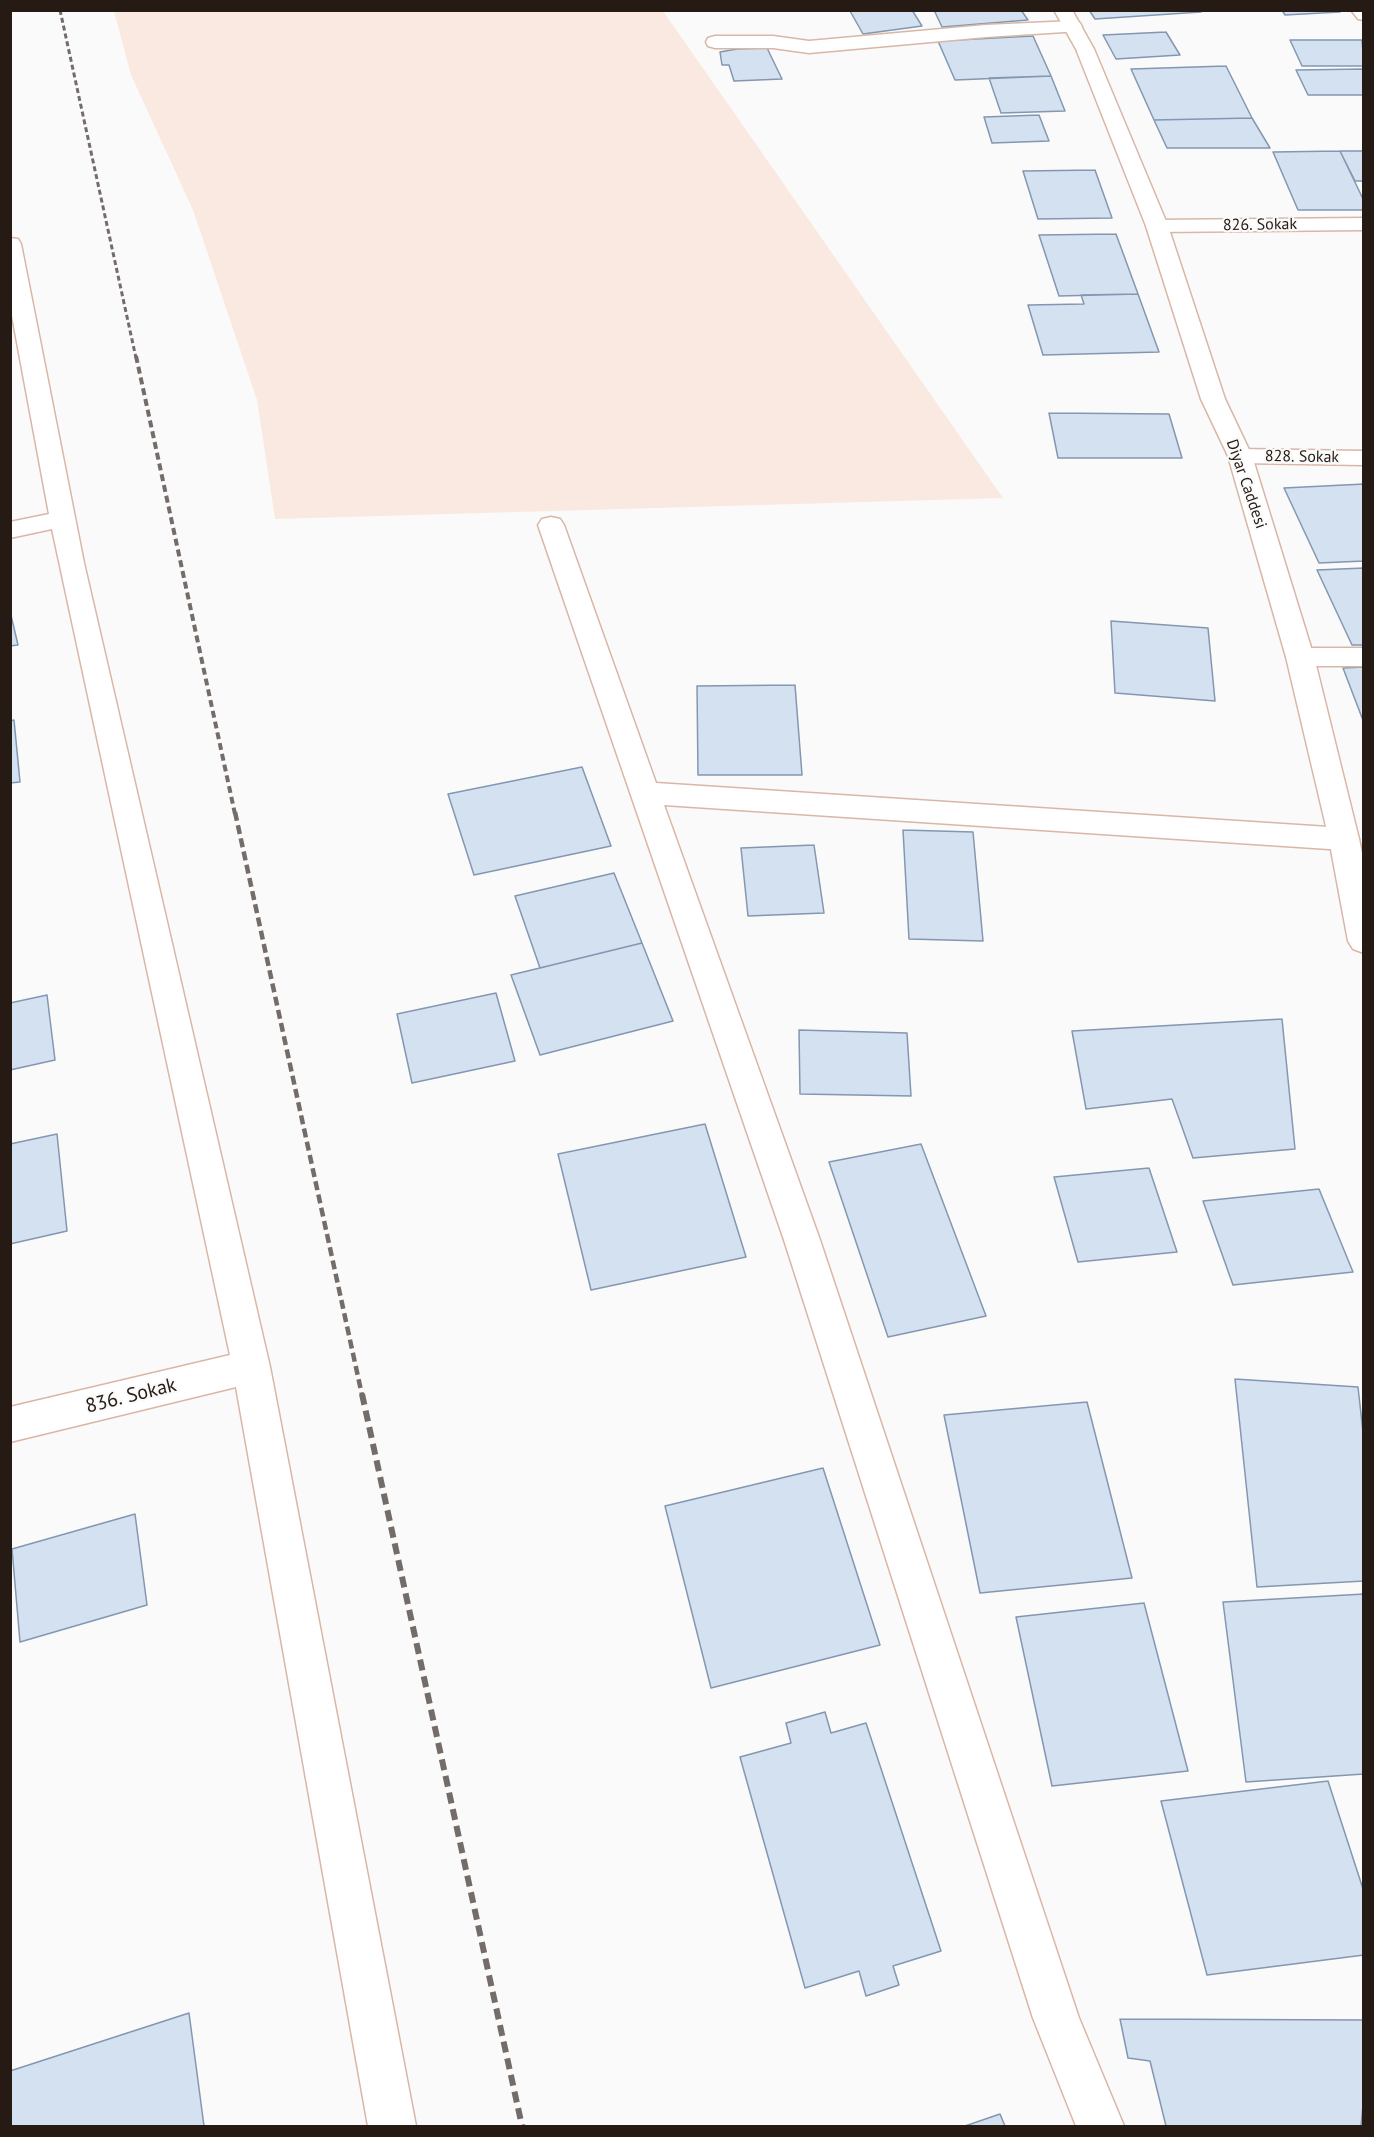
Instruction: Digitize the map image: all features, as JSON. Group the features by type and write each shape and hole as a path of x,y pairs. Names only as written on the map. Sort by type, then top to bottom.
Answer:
{"street":[{"path":"1360,10 1364,15"},
{"path":"716,42 773,42 809,47 986,31 1068,19"},
{"name":"Diyar Caddesi","path":"1068,19 1085,49 1157,226 1213,399 1240,456 1300,657 1344,838 1364,942"},
{"name":"826. Sokak","path":"1157,226 1364,224"},
{"path":"10,244 62,519 251,1367 392,2127"},
{"name":"828. Sokak","path":"1240,456 1364,458"},
{"path":"10,530 62,519"},
{"path":"551,525 802,1240 1056,2018 1100,2127"},
{"path":"1300,657 1364,657"},
{"path":"645,793 1344,838"},
{"name":"836. Sokak","path":"10,1425 251,1367"}],"shaded area":[{"path":"114,11 663,11 1003,498 275,519 257,400 193,210 131,75"}],"building":[{"path":"912,10 922,26 863,34 850,11"},
{"path":"934,10 1021,10 1028,20 942,27"},
{"path":"1089,10 1199,10 1201,12 1095,19"},
{"path":"1282,10 1339,10 1340,12 1285,15"},
{"path":"1166,32 1180,55 1116,59 1103,35"},
{"path":"1033,36 1051,76 955,80 938,41"},
{"path":"1290,40 1362,40 1364,66 1302,66"},
{"path":"767,48 782,79 734,81 729,65 722,65 720,52"},
{"path":"1226,66 1252,118 1154,120 1131,69"},
{"path":"1364,69 1364,95 1308,95 1296,70"},
{"path":"1051,76 1065,111 1001,113 989,78"},
{"path":"1039,115 1049,141 992,143 984,117"},
{"path":"1252,118 1270,148 1167,148 1154,120"},
{"path":"1340,151 1364,201 1364,210 1298,210 1273,152"},
{"path":"1340,151 1364,151 1364,181 1355,181"},
{"path":"1095,170 1112,218 1038,219 1023,171"},
{"path":"1116,234 1138,294 1059,296 1039,235"},
{"path":"1138,294 1159,352 1043,355 1028,305 1084,304 1081,295"},
{"path":"1049,413 1169,414 1182,458 1058,458"},
{"path":"1364,484 1364,561 1319,563 1284,488"},
{"path":"1364,568 1364,645 1352,645 1317,570"},
{"path":"10,611 18,645 10,646"},
{"path":"1111,621 1208,628 1215,701 1115,693"},
{"path":"1364,667 1364,723 1343,668"},
{"path":"795,685 802,775 698,775 697,686"},
{"path":"14,720 20,782 10,783 10,721"},
{"path":"582,767 611,846 474,875 448,794"},
{"path":"903,830 973,832 983,941 909,939"},
{"path":"814,845 824,913 748,916 741,848"},
{"path":"614,873 642,943 540,968 515,896"},
{"path":"642,943 673,1021 540,1055 511,975"},
{"path":"496,993 515,1061 412,1083 397,1014"},
{"path":"47,995 55,1060 10,1070 10,1003"},
{"path":"1282,1019 1295,1149 1193,1158 1172,1099 1086,1109 1072,1031"},
{"path":"799,1030 907,1033 911,1096 800,1094"},
{"path":"705,1124 746,1257 591,1290 558,1154"},
{"path":"57,1134 67,1231 10,1244 10,1144"},
{"path":"921,1144 986,1316 888,1337 829,1162"},
{"path":"1149,1168 1177,1252 1078,1262 1054,1177"},
{"path":"1319,1189 1353,1272 1233,1285 1203,1201"},
{"path":"1235,1379 1358,1387 1364,1441 1364,1581 1257,1587"},
{"path":"1087,1402 1132,1578 980,1593 944,1415"},
{"path":"823,1468 880,1645 711,1688 665,1506"},
{"path":"135,1514 147,1605 20,1642 12,1549"},
{"path":"1364,1594 1364,1774 1246,1782 1223,1602"},
{"path":"1144,1603 1188,1771 1052,1786 1016,1617"},
{"path":"825,1712 831,1733 866,1723 941,1951 893,1966 899,1985 866,1996 859,1971 805,1988 740,1757 791,1743 786,1723"},
{"path":"1328,1781 1364,1892 1364,1955 1207,1975 1161,1801"},
{"path":"189,2013 204,2126 10,2126 10,2071"},
{"path":"1120,2019 1364,2020 1364,2094 1361,2126 1166,2126 1150,2061 1128,2058"},
{"path":"1000,2114 1005,2126 965,2126"}],"railway":[{"path":"60,10 136,358"},
{"path":"136,356 235,814"},
{"path":"235,812 362,1395"},
{"path":"362,1394 522,2126"}]}
